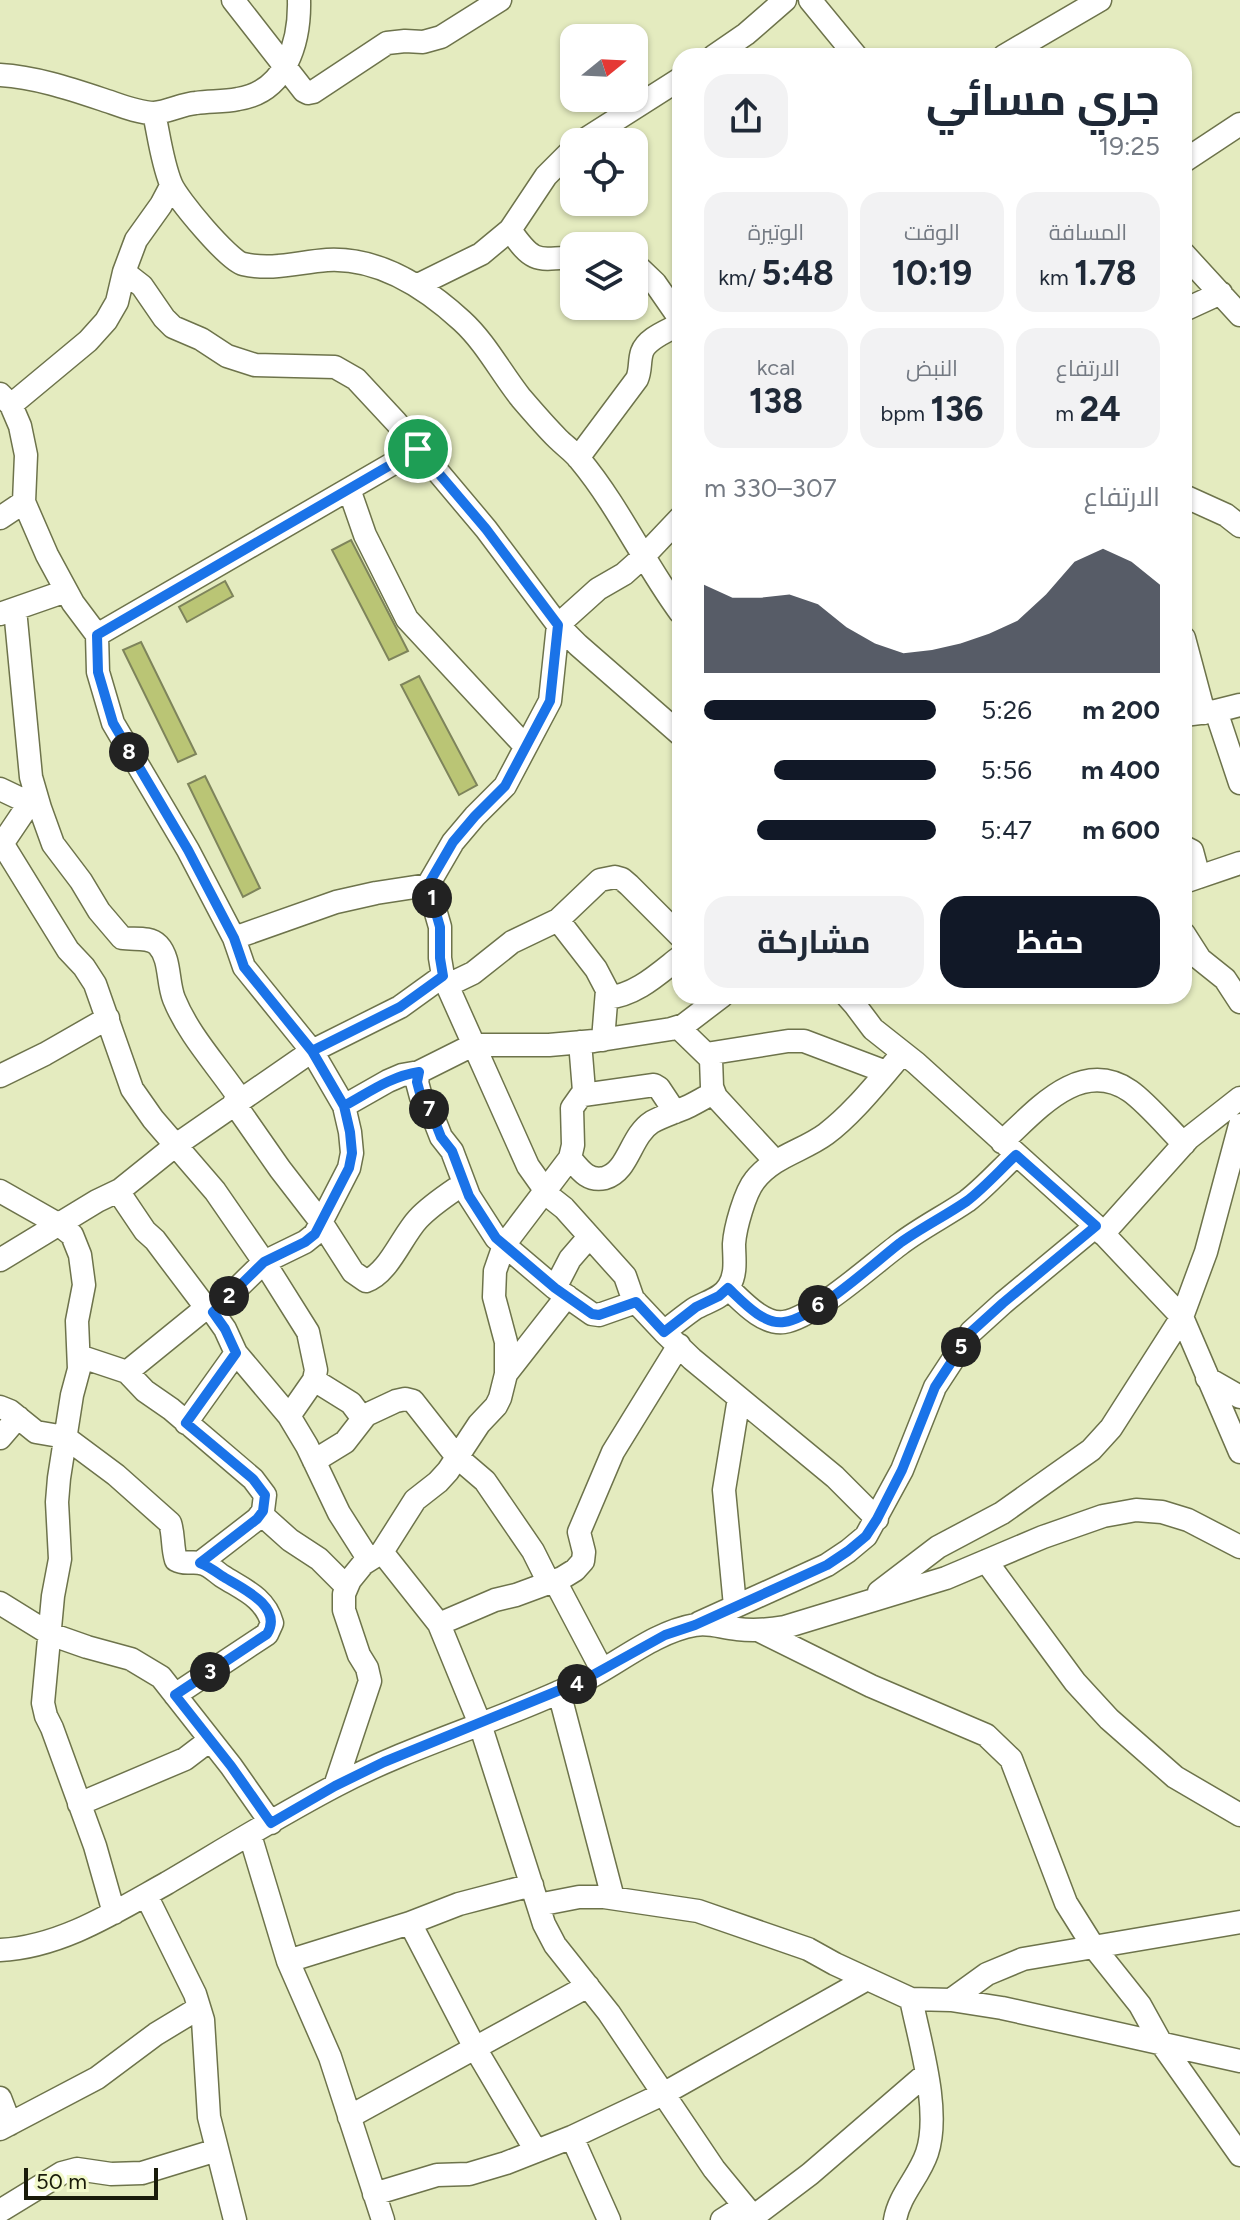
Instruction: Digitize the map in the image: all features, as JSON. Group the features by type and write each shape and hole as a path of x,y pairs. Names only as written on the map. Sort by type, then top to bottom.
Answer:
{"street":[{"path":"233,0 308,93 387,43 423,42 441,37 500,0"},
{"path":"0,75 21,76 127,108 154,113 192,103 241,99 269,88 286,66 294,44 299,0"},
{"path":"726,48 785,0"},
{"path":"810,0 849,48"},
{"path":"1039,48 1100,0"},
{"path":"603,128 672,84"},
{"path":"154,113 171,186 218,244 239,264 264,267 328,260 355,262 396,274 418,285 463,322 520,396 578,458 618,512 672,600"},
{"path":"1192,156 1240,124"},
{"path":"418,285 481,254 510,230 546,176 560,162"},
{"path":"127,1372 210,1309 264,1262 315,1234 349,1168 352,1153 344,1106 312,1051 244,967 234,938 188,850 113,723 98,672 97,635 66,591 24,502 26,455 20,426 5,400 88,341 106,321 117,302 136,240 171,186"},
{"path":"510,230 524,250 540,260 560,258"},
{"path":"1192,262 1240,315"},
{"path":"124,272 142,286 173,327 201,339 227,356 255,365 335,367 356,379 486,529 558,625 672,727"},
{"path":"648,276 672,310"},
{"path":"1192,306 1221,293"},
{"path":"578,458 637,379 646,345 672,327"},
{"path":"97,635 418,449"},
{"path":"349,489 365,535 407,619 525,746"},
{"path":"1192,500 1226,515 1240,526"},
{"path":"0,518 24,502"},
{"path":"672,529 624,574 598,589 558,625 550,701 505,786 453,842 428,885 440,927 440,958 445,980 528,1166 546,1191 625,1276 636,1302 671,1338 835,1477 877,1519"},
{"path":"66,591 8,612 34,806 53,844 99,911 122,938 149,939 159,946 169,971 173,997 189,1028 280,1169 321,1222 353,1272 366,1281 378,1276 415,1222 431,1206 463,1184"},
{"path":"1192,673 1201,713 1240,783"},
{"path":"1201,713 1240,705"},
{"path":"0,789 34,806"},
{"path":"34,806 1,845 68,950 95,984 132,1089 153,1119 215,1191 308,1332 316,1370 314,1380 289,1416"},
{"path":"1192,851 1192,880 1240,863"},
{"path":"0,1260 118,1191 176,1145 312,1051 400,1007 445,980 473,973 512,942 558,920 600,880 622,879 672,928"},
{"path":"234,938 336,902 428,885"},
{"path":"558,920 596,969 607,990 603,1040"},
{"path":"1192,946 1200,959 1225,979 1240,1002"},
{"path":"607,998 638,989 672,963"},
{"path":"344,1106 388,1081 419,1072 473,1045 549,1045 603,1040 678,1027 712,1004"},
{"path":"853,1004 873,1029 1100,1230 1182,1317 1240,1452"},
{"path":"0,1076 108,1018"},
{"path":"678,1027 711,1059 712,1087 720,1102 775,1161"},
{"path":"706,1054 804,1041 886,1072"},
{"path":"335,1786 370,1681 344,1610 344,1594 350,1580 376,1556 415,1500 438,1482 479,1424 496,1406 506,1374 506,1342 494,1297 495,1271 504,1245 570,1158 573,1145 572,1108 583,1095 584,1086 580,1042"},
{"path":"439,1624 495,1600 552,1582 575,1570 585,1558 579,1532 613,1452 671,1338 696,1307 719,1296 728,1288 733,1277 734,1240 748,1188 775,1161 825,1135 903,1053"},
{"path":"419,1072 417,1082 421,1097 441,1137 452,1151 463,1184 496,1238 592,1314 599,1315 636,1302"},
{"path":"728,1288 751,1309 782,1322 811,1310 920,1229 969,1199 1058,1092 1073,1084 1100,1081 1117,1084 1132,1092 1184,1144"},
{"path":"583,1095 654,1085 675,1112"},
{"path":"570,1158 586,1176 593,1179 614,1174 622,1166 630,1148 653,1122 714,1093"},
{"path":"0,1950 24,1949 63,1937 114,1913 335,1786 384,1762 559,1692 665,1635 695,1625 827,1565 848,1551 866,1536 877,1519 902,1470 935,1387 971,1332 1003,1303 1100,1230 1184,1144 1240,1098"},
{"path":"865,1602 938,1547 1002,1513 1091,1450 1111,1428 1182,1317 1206,1252 1240,1125"},
{"path":"0,1191 72,1235 80,1255 84,1285 77,1321 79,1369 65,1437 57,1502 60,1559 53,1596 43,1703 95,1846 114,1913"},
{"path":"118,1191 145,1231 225,1329 236,1353 289,1416 339,1513 439,1624 480,1724 544,1924 555,1945 609,2013 714,2169 751,2214"},
{"path":"506,1374 561,1292 570,1259 589,1237"},
{"path":"186,1423 236,1353"},
{"path":"79,1356 127,1372 145,1391 253,1479 265,1495 266,1503 261,1514 200,1563"},
{"path":"1207,1378 1240,1397"},
{"path":"314,1380 351,1403 360,1415 396,1401 413,1401 457,1457 485,1481 533,1551 602,1670"},
{"path":"735,1606 724,1490 739,1398"},
{"path":"0,1438 9,1412 36,1432 65,1437 165,1516 173,1532 176,1560 182,1564 200,1563 259,1599 271,1617 272,1626 267,1634 175,1695"},
{"path":"314,1461 345,1442 366,1415"},
{"path":"695,1625 715,1624 760,1631 785,1627 946,1578 1043,1537 1103,1516 1136,1510 1162,1512 1188,1520 1240,1547"},
{"path":"261,1514 290,1540 319,1559 347,1587"},
{"path":"986,1561 1075,1682 1109,1719 1175,1777 1240,1815"},
{"path":"0,1603 50,1634 141,1664 161,1677 271,1823"},
{"path":"760,1631 871,1686 986,1735 1011,1759 1066,1903 1093,1946 1140,2005 1161,2043 1240,2155"},
{"path":"559,1692 613,1898"},
{"path":"79,1804 185,1759 210,1740"},
{"path":"250,1835 288,1961 330,2057 383,2220"},
{"path":"146,1895 195,1994 203,2020 209,2117 235,2220"},
{"path":"288,1961 410,1923 459,1904 535,1895 613,1898 698,1911 808,1949 911,1999 951,2000 1002,2008 1240,2061"},
{"path":"951,2000 987,1974 1023,1959 1240,1922"},
{"path":"410,1923 475,2048 536,2151"},
{"path":"374,2194 437,2175 469,2174 572,2137 663,2094 867,1979"},
{"path":"349,2117 588,1986"},
{"path":"895,2220 900,2202 926,2154 931,2135 931,2107 911,1999"},
{"path":"0,2098 5,2126 105,2074 156,2034 199,2008"},
{"path":"722,2220 751,2214 810,2174 926,2074"},
{"path":"572,2137 609,2220"},
{"path":"6,2220 0,2212 62,2173 77,2169 111,2174 142,2173 217,2150"}],"building":[{"path":"351,540 408,651 389,660 332,550"},
{"path":"225,581 233,596 187,622 179,607"},
{"path":"141,642 196,754 178,762 123,650"},
{"path":"419,676 477,785 459,795 401,685"},
{"path":"205,776 260,888 243,897 188,784"}],"route":[{"path":"418,449 97,635 98,672 113,723 188,850 234,938 244,967 312,1051 329,1079 344,1106 388,1081 419,1072 417,1082 421,1097 441,1137 452,1151 469,1196 496,1238 555,1288 592,1314 599,1315 636,1302 664,1332 696,1307 728,1288 751,1309 782,1322 811,1310 920,1229 969,1199 1016,1155 1096,1226 971,1332 935,1387 902,1470 877,1519 866,1536 848,1551 827,1565 695,1625 665,1635 582,1681 384,1762 271,1823 175,1695 267,1634 272,1626 271,1617 259,1599 200,1563 257,1519 266,1503 265,1495 253,1479 186,1423 236,1353 213,1312 264,1262 315,1234 349,1168 352,1153 344,1106 312,1051 400,1007 443,976 440,927 428,885 453,842 505,786 550,701 558,625 486,529 418,449"}]}
